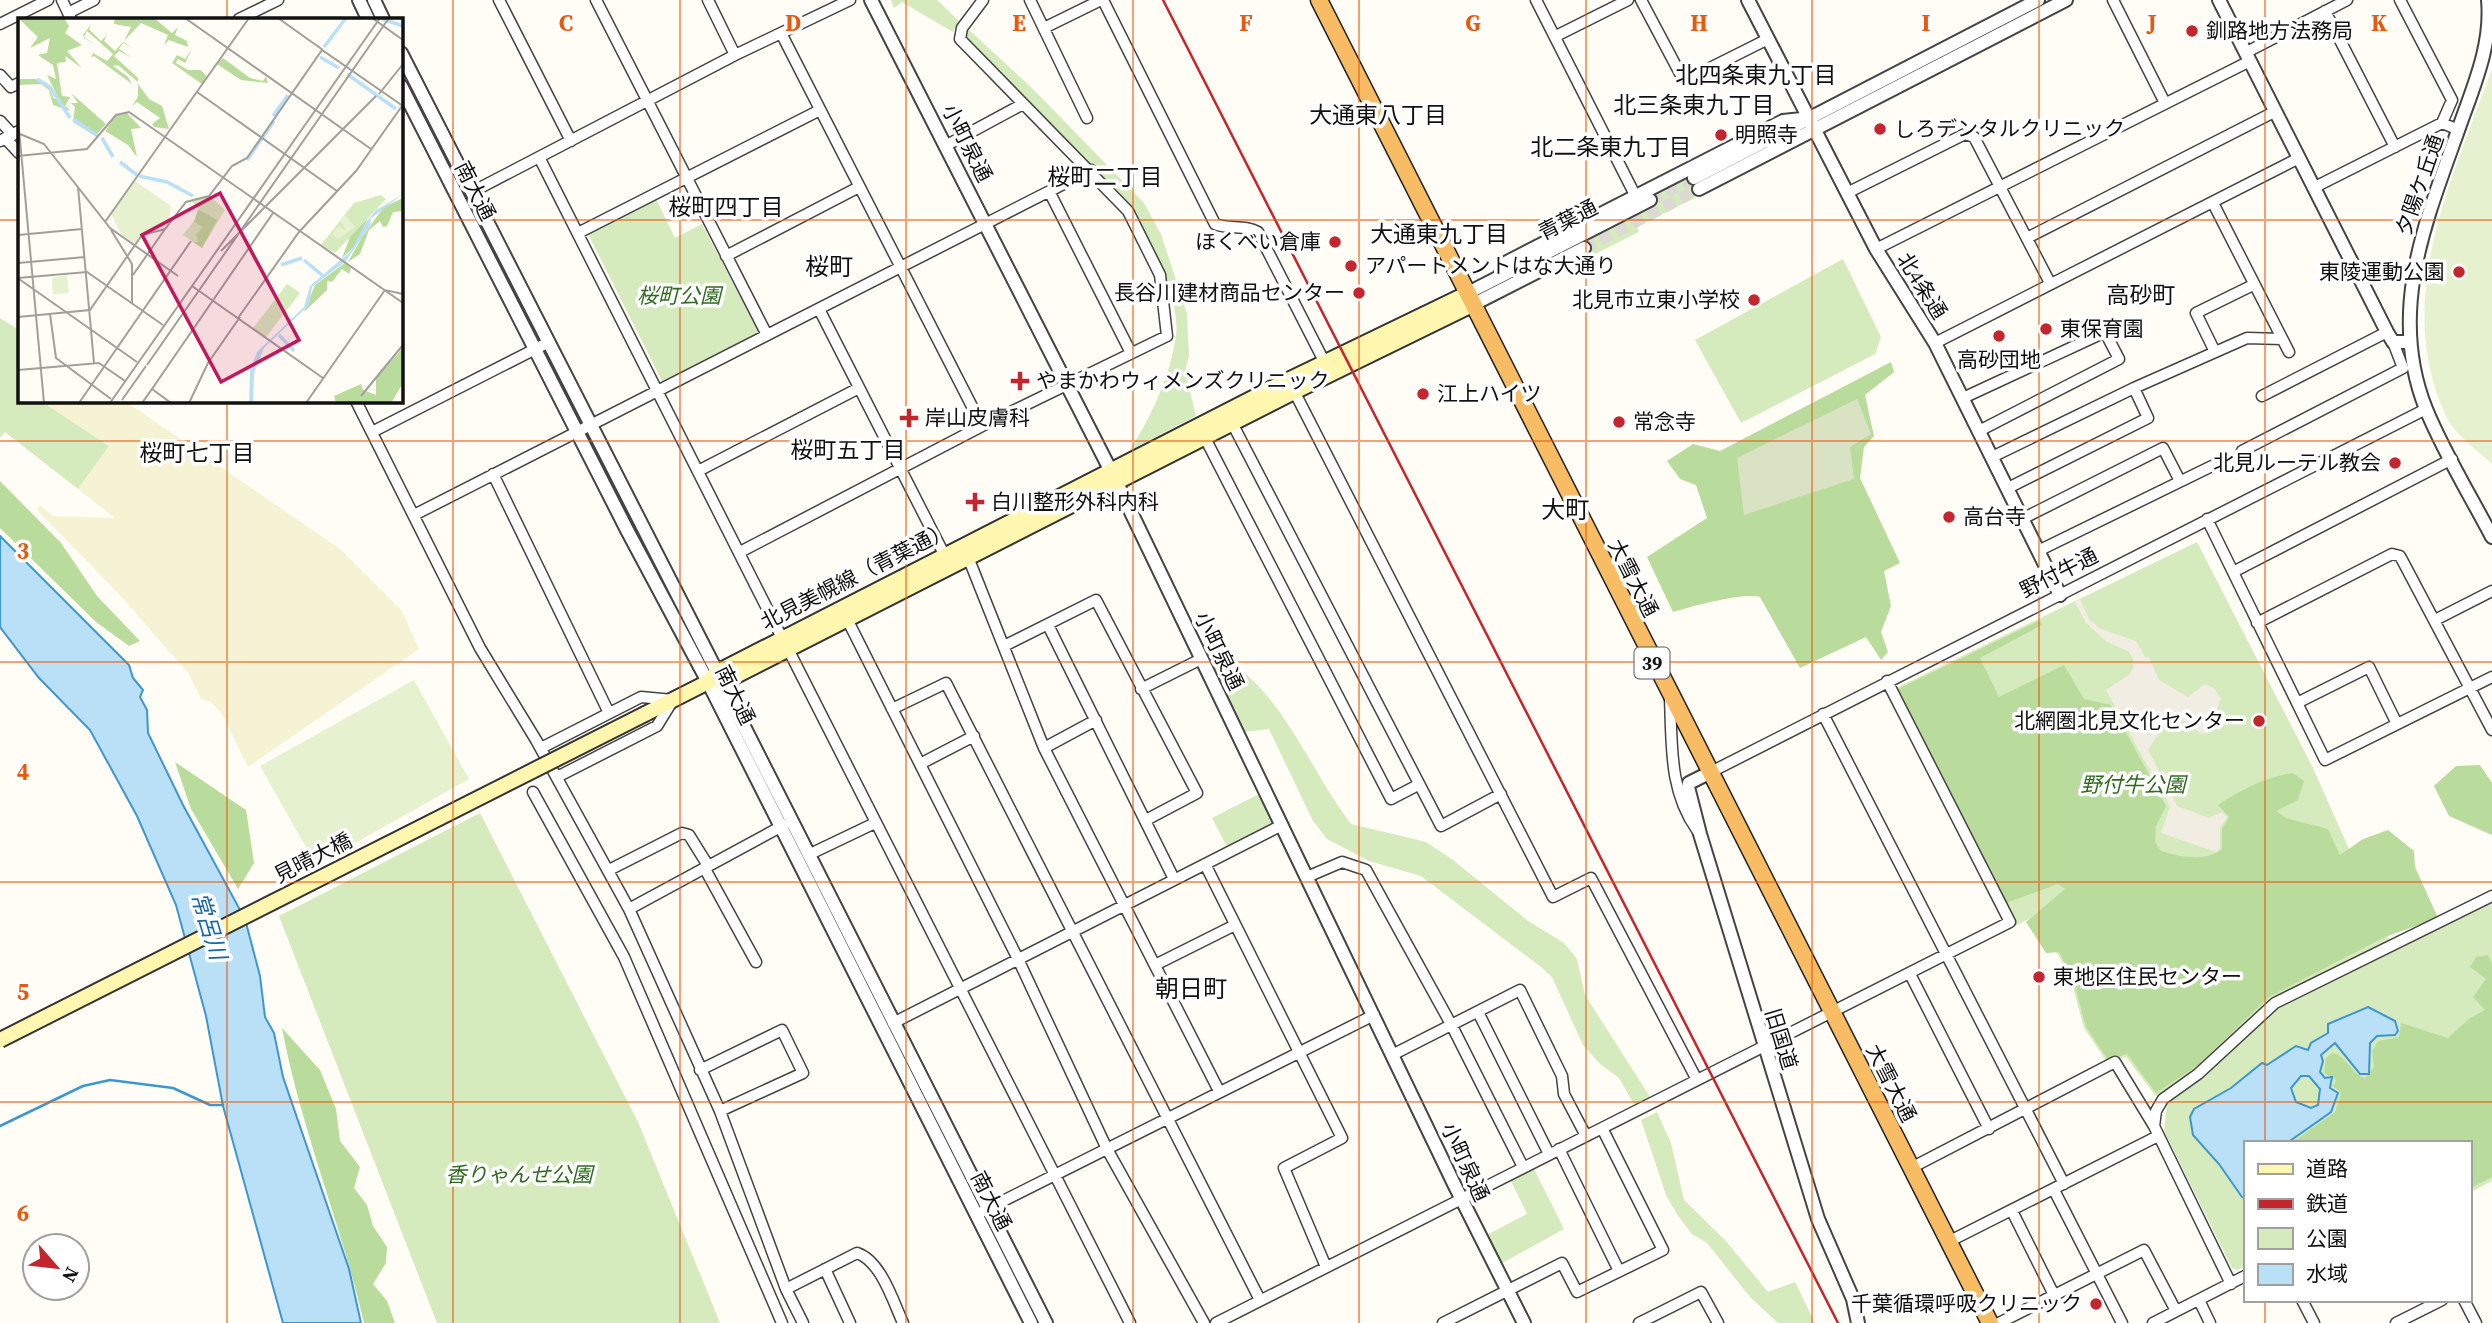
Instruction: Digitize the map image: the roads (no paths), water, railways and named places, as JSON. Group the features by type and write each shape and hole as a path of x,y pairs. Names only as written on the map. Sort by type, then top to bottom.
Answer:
{"highway":[{"name":"大雪大通","path":"1318,0 1670,698 1990,1323"}],"main road":[{"name":"北見美幌線（青葉通）","path":"645,714 1291,386 1469,299"},
{"name":"北見美幌線（青葉通）","path":"1114,477 1205,438 1229,418"},
{"name":"見晴大橋","path":"0,1040 645,714"}],"street":[{"path":"2,19 48,0"},
{"path":"62,0 70,16 94,0"},
{"path":"241,18 278,0"},
{"path":"359,0 368,18"},
{"path":"373,0 382,18"},
{"path":"499,0 571,141"},
{"path":"596,0 767,335"},
{"path":"708,0 735,55"},
{"path":"472,192 735,55 850,0"},
{"name":"小町泉通","path":"871,0 1114,477 1461,1198 1524,1323"},
{"path":"740,552 982,426 1167,336 1160,275 1128,211 1091,170 960,39 962,28 983,0"},
{"path":"1030,0 1087,118"},
{"path":"1044,28 1102,0 1215,224 1227,229 1248,226 1258,232 1328,368"},
{"path":"1536,0 1635,195"},
{"path":"1556,36 1628,0"},
{"path":"1641,0 1684,81 1768,39"},
{"name":"北4条通","path":"1748,0 1876,249 1935,343 2060,595"},
{"path":"1696,183 2039,0"},
{"path":"1499,277 1507,262 1783,121 1812,123 2066,0"},
{"path":"2113,0 2165,103"},
{"path":"2219,0 2315,187 2403,368 2242,451"},
{"path":"1876,249 2165,103 2347,0"},
{"path":"2315,187 2442,123 2452,100 2400,0"},
{"name":"夕陽ケ丘通","path":"2488,0 2490,36 2420,237 2412,289 2410,342 2426,409 2492,537"},
{"path":"2325,11 2395,147"},
{"path":"781,33 982,426"},
{"name":"南大通","path":"402,55 591,425 786,824 982,1211 1045,1323"},
{"path":"0,75 11,87 18,84"},
{"name":"南大通","path":"402,88 578,431 716,679"},
{"path":"947,145 1023,104"},
{"path":"578,233 820,110"},
{"path":"2027,238 2276,111"},
{"path":"0,121 18,151"},
{"path":"2442,123 2459,130"},
{"path":"1847,193 1965,134 1974,137 2050,283"},
{"path":"539,157 1130,1323"},
{"path":"1935,343 2299,158"},
{"path":"414,515 1091,170"},
{"path":"726,256 859,187"},
{"path":"1050,192 1131,353"},
{"name":"青葉通","path":"1469,299 1499,277 1650,200"},
{"path":"2213,203 2289,352"},
{"name":"青葉通","path":"1469,299 1584,248"},
{"path":"2215,352 2196,313 2253,285"},
{"path":"819,309 947,561"},
{"path":"1963,398 2105,332 2119,359 1979,431"},
{"path":"2262,396 2390,337 2410,342"},
{"path":"1992,457 2134,388 2247,338 2282,339"},
{"path":"372,432 549,342"},
{"path":"1291,386 1553,897 1591,878 1697,1080"},
{"path":"700,470 859,388"},
{"path":"2008,488 2148,418 2134,388"},
{"path":"357,402 480,648 541,748 629,909 720,1111 786,1289 803,1323"},
{"name":"野付牛通","path":"1709,773 2426,409"},
{"path":"1229,418 1441,826 1501,794"},
{"path":"1205,438 1391,799 1418,785"},
{"path":"2022,519 2163,448 2180,481"},
{"path":"2233,572 2452,459"},
{"path":"2038,551 2212,466"},
{"path":"493,474 609,713"},
{"path":"2207,519 2325,760 2492,677"},
{"path":"966,551 1044,748 1219,1091"},
{"path":"2257,623 2392,554 2400,556 2492,730"},
{"path":"2435,620 2492,591"},
{"path":"1004,646 1096,600 1197,793 1146,820"},
{"path":"844,613 1018,959 1107,1149 1204,1323"},
{"path":"1048,625 1174,879"},
{"path":"1141,689 1201,659"},
{"path":"2297,703 2369,667 2397,724"},
{"path":"1216,1323 2010,922 1887,681"},
{"path":"892,709 946,683 1260,1300"},
{"path":"541,748 641,697 673,700 657,726 557,777"},
{"path":"1670,698 1672,770 1686,814 1700,834"},
{"path":"1824,714 2064,1184"},
{"path":"1044,748 1096,720"},
{"path":"920,764 974,736"},
{"name":"旧国道","path":"1709,773 1689,783 1688,788 1700,834 1818,1219 1853,1299 1858,1323"},
{"path":"533,792 624,957 782,1323"},
{"path":"808,855 875,823"},
{"path":"629,909 786,824"},
{"name":"南大通","path":"786,824 808,855 894,1023 1031,1323"},
{"path":"894,1023 1282,825"},
{"path":"609,870 682,833 689,835 756,962"},
{"path":"1307,877 1342,862 1366,870 1452,1026 1523,1167"},
{"path":"1205,864 1342,1138 1284,1168 1326,1267"},
{"path":"2156,1131 2156,1111 2163,1099 2198,1074 2275,1003 2492,896"},
{"path":"1155,965 1235,925"},
{"path":"1910,974 1989,1129"},
{"path":"1394,1054 1520,990 1562,1076 1564,1094 1587,1136"},
{"path":"1478,1012 1619,1271"},
{"path":"982,1211 1374,1015"},
{"path":"700,1070 782,1030 803,1073 720,1111"},
{"path":"1910,1168 2115,1062 2156,1131 2231,1284"},
{"path":"1443,1323 1562,1262 1577,1292 1663,1250 1602,1128"},
{"path":"1948,1242 2054,1190 2156,1131"},
{"path":"2054,1190 2122,1323"},
{"path":"2011,1211 2054,1296"},
{"path":"1999,1323 2144,1250 2176,1311"},
{"path":"786,1289 857,1252 867,1256 903,1323"},
{"path":"825,1269 850,1323"},
{"path":"2153,1323 2244,1277"},
{"path":"1639,1323 1702,1292 1718,1323"},
{"path":"2199,1300 2210,1323"},
{"path":"2303,1302 2314,1323"},
{"path":"2396,1323 2438,1302"},
{"path":"2465,1302 2476,1323"}],"water":[{"name":"常呂川","path":"0,536 129,665 133,678 143,690 140,697 147,710 148,733 183,805 245,919 260,976 265,1017 274,1033 283,1077 349,1269 361,1323 283,1323 223,1106 206,1016 176,905 137,816 90,730 39,678 0,627"},
{"path":"2368,1007 2395,1021 2398,1031 2395,1035 2377,1036 2370,1043 2369,1074 2360,1074 2335,1043 2321,1055 2323,1061 2320,1072 2325,1078 2332,1077 2330,1088 2338,1093 2331,1112 2290,1141 2244,1141 2244,1198 2242,1197 2219,1164 2193,1135 2190,1117 2194,1109 2231,1088 2262,1063 2267,1065 2296,1046 2308,1050 2311,1043 2328,1033 2328,1024","holes":["2301,1076 2309,1076 2320,1089 2318,1105 2311,1108 2296,1102 2291,1088"]}],"waterway":[{"path":"0,1126 83,1086 110,1080 173,1088 210,1105 223,1105"}],"tunnel":[{"path":"1650,200 1694,178"},
{"path":"1584,248 1699,189"}],"railway":[{"path":"1163,0 1838,1323"}],"place":[{"name":"釧路地方法務局","path":"2192,31"},
{"name":"しろデンタルクリニック","path":"1880,129"},
{"name":"明照寺","path":"1721,135"},
{"name":"ほくべい倉庫","path":"1335,242"},
{"name":"アパートメントはな大通り","path":"1351,266"},
{"name":"東陵運動公園","path":"2459,272"},
{"name":"長谷川建材商品センター","path":"1359,293"},
{"name":"北見市立東小学校","path":"1754,300"},
{"name":"東保育園","path":"2046,329"},
{"name":"高砂団地","path":"1999,336"},
{"name":"やまかわウィメンズクリニック","path":"1020,381"},
{"name":"江上ハイツ","path":"1423,394"},
{"name":"岸山皮膚科","path":"909,418"},
{"name":"常念寺","path":"1619,422"},
{"name":"北見ルーテル教会","path":"2395,463"},
{"name":"白川整形外科内科","path":"975,502"},
{"name":"高台寺","path":"1949,517"},
{"name":"北網圏北見文化センター","path":"2259,721"},
{"name":"東地区住民センター","path":"2039,977"},
{"name":"千葉循環呼吸クリニック","path":"2096,1304"}],"district":[{"name":"北四条東九丁目","path":"1756,75"},
{"name":"北三条東九丁目","path":"1694,105"},
{"name":"大通東八丁目","path":"1378,115"},
{"name":"北二条東九丁目","path":"1611,147"},
{"name":"桜町二丁目","path":"1105,177"},
{"name":"桜町四丁目","path":"726,207"},
{"name":"大通東九丁目","path":"1439,234"},
{"name":"桜町","path":"829,267"},
{"name":"高砂町","path":"2141,295"},
{"name":"桜町五丁目","path":"848,450"},
{"name":"桜町七丁目","path":"197,453"},
{"name":"大町","path":"1565,510"},
{"name":"朝日町","path":"1191,989"}],"park label":[{"name":"桜町公園","path":"679,296"},
{"name":"野付牛公園","path":"2133,785"},
{"name":"香りゃんせ公園","path":"519,1175"}]}
